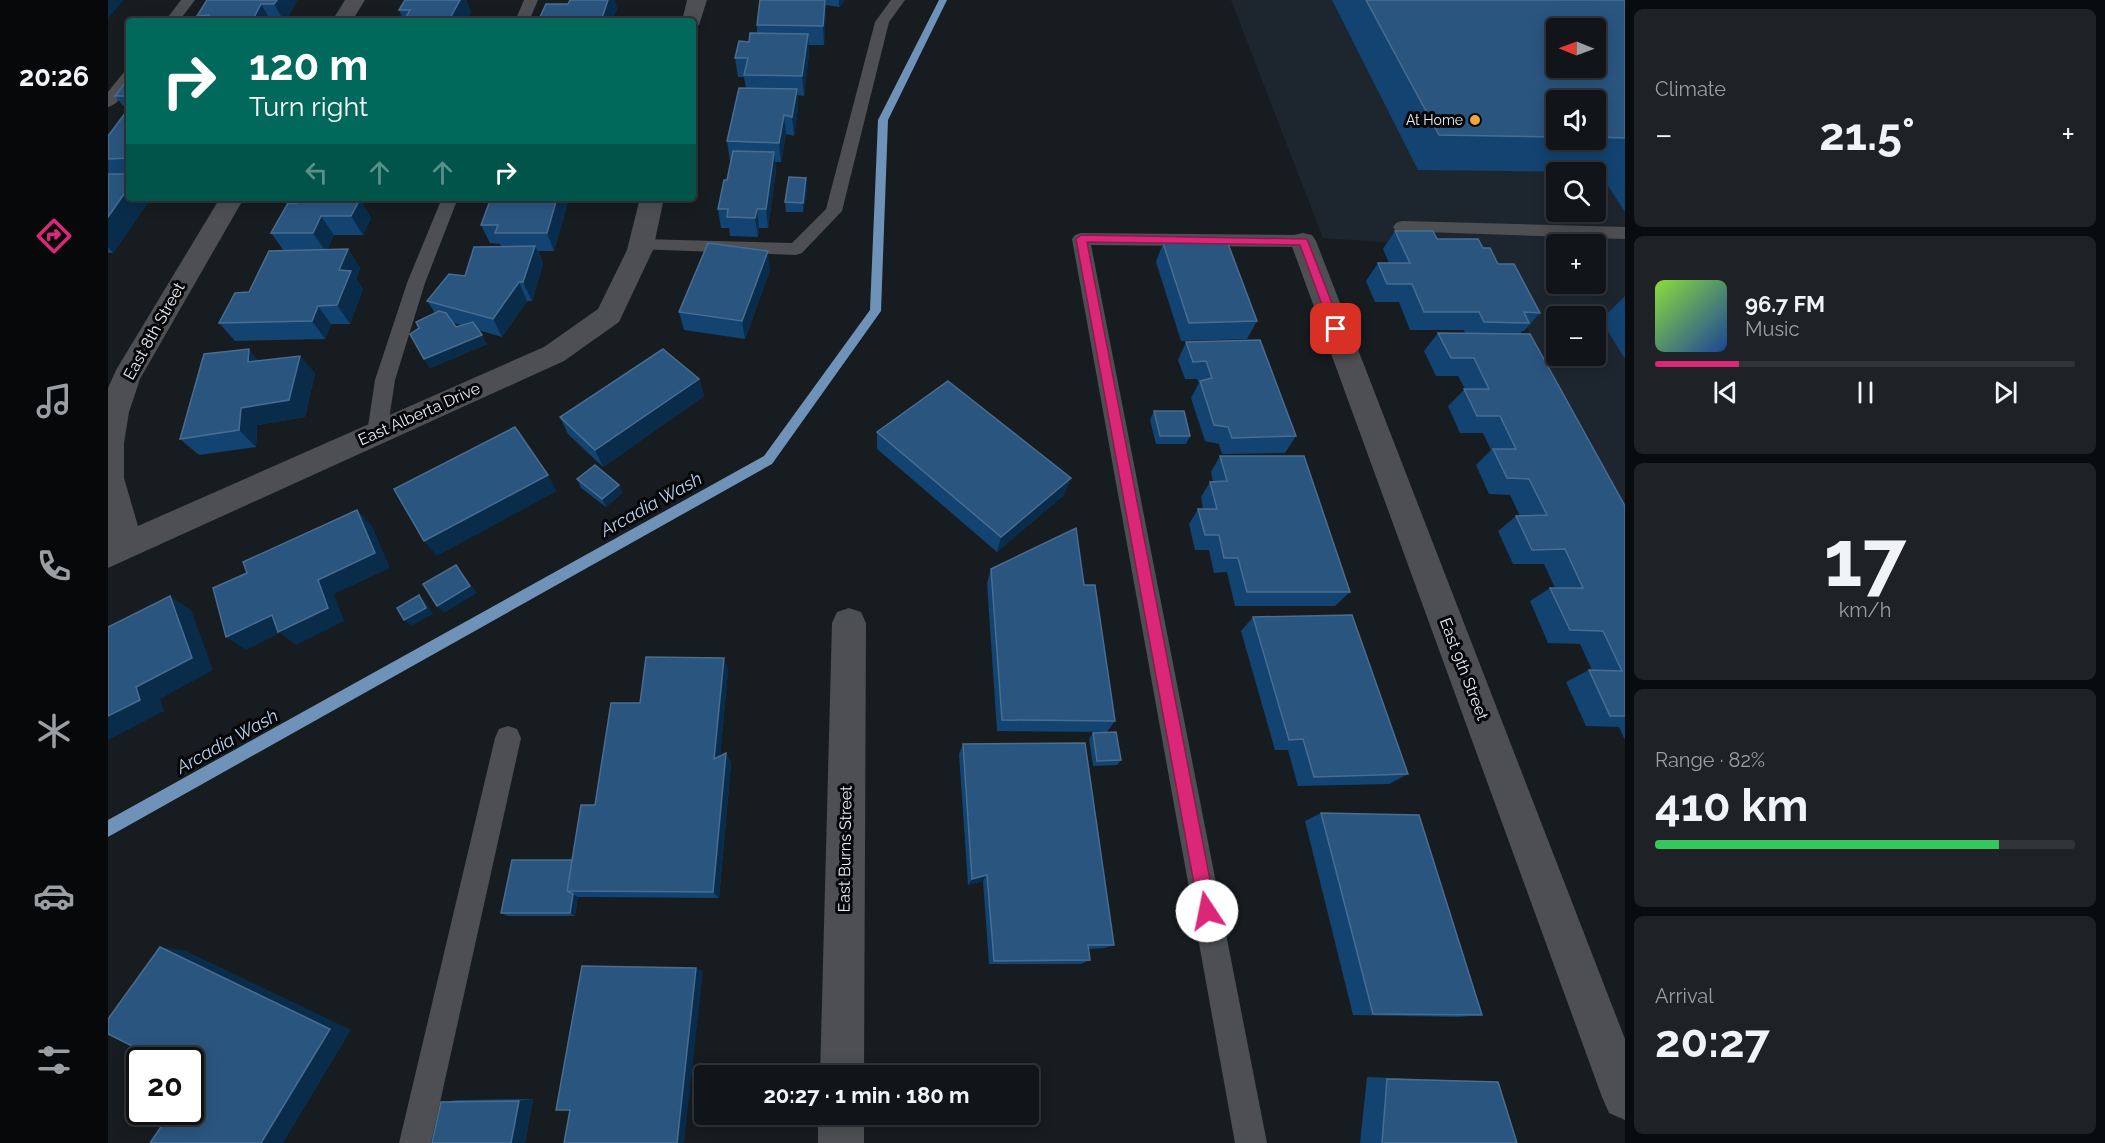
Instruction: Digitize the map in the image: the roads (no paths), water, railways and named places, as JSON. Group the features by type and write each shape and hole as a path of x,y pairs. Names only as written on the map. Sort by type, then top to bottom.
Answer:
{"street":[{"path":"344,18 355,0"},
{"path":"693,18 697,0"},
{"name":"East 8th Street","path":"118,550 109,478 109,443 114,412 126,378 230,201"},
{"name":"East Alberta Drive","path":"118,550 554,354 609,315 641,245 650,201"},
{"name":"East 9th Street","path":"1304,241 1625,1097"},
{"name":"East Burns Street","path":"842,1065 849,623"},
{"path":"841,1125 841,1143"}],"lane":[{"path":"174,18 188,0"},
{"path":"523,18 531,0"},
{"path":"641,245 796,249 834,211 882,22 898,0"},
{"path":"108,102 126,79"},
{"path":"377,433 385,380 416,282 449,201"},
{"path":"1402,227 1625,233"},
{"path":"1251,1143 1081,239 1304,241"},
{"path":"415,1143 508,738"}],"waterway":[{"name":"Arcadia Wash","path":"108,829 768,460 875,311 883,120 943,0"}],"place":[{"name":"At Home","path":"1475,120"}]}
